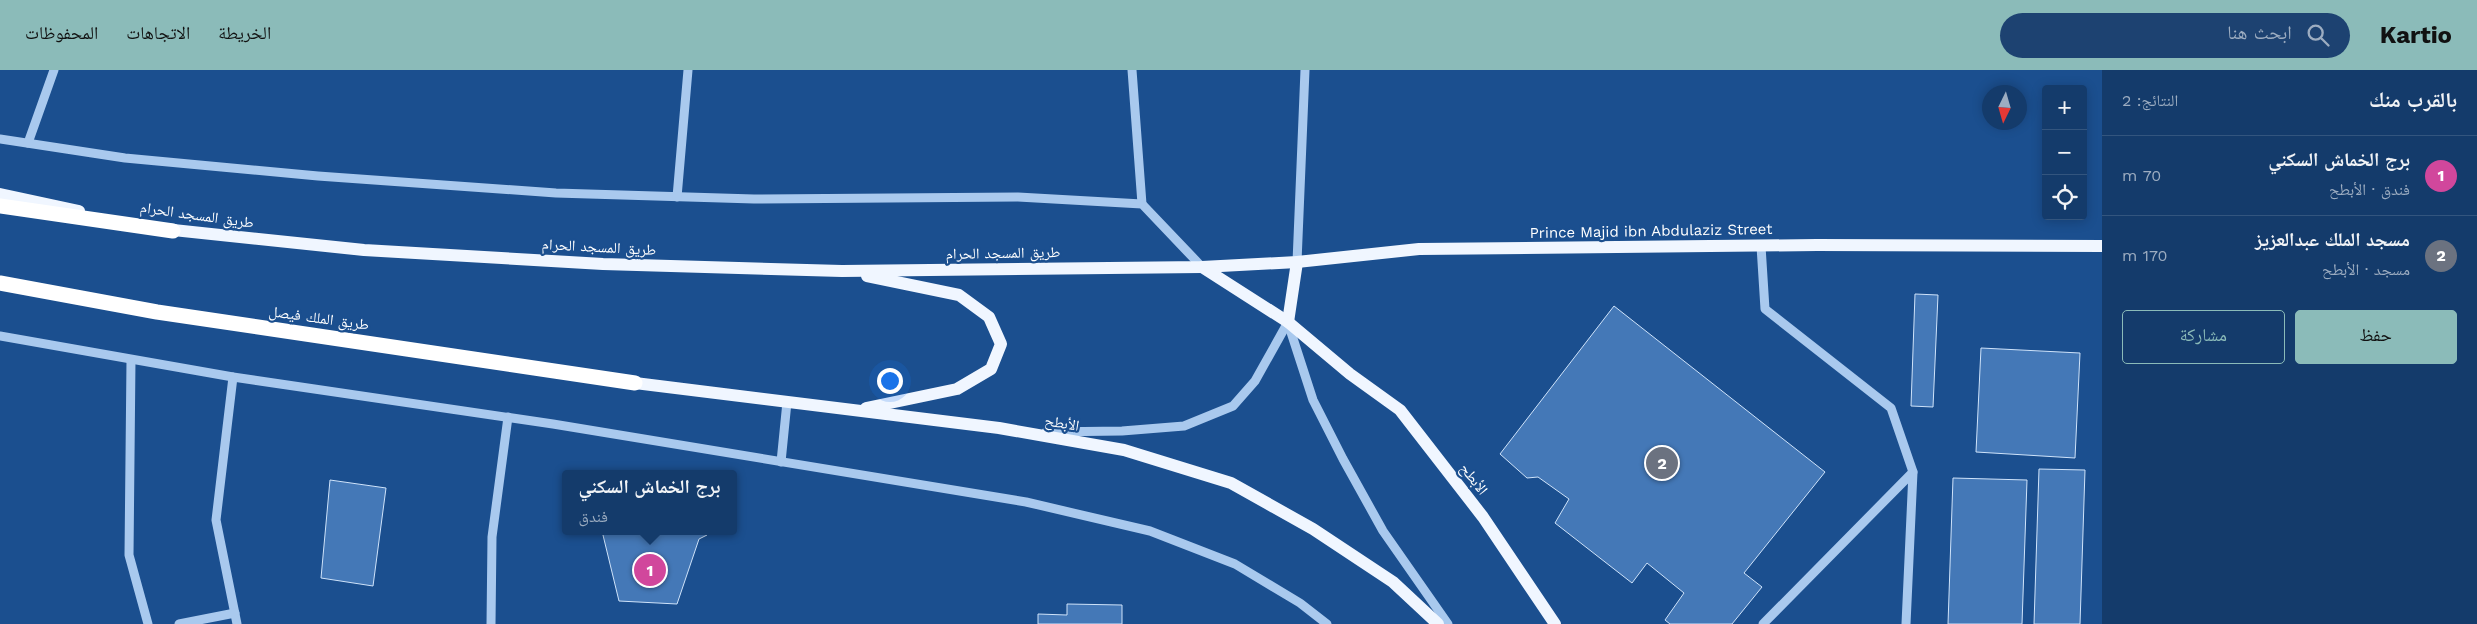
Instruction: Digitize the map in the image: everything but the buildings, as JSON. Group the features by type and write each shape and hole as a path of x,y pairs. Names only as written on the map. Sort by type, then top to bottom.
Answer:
{"highway":[{"path":"0,206 173,231"},
{"name":"طريق الملك فيصل","path":"0,283 157,312 634,383"}],"main road":[{"name":"طريق المسجد الحرام","path":"0,194 173,231 374,251 603,264 842,271 1202,267"},
{"name":"Prince Majid ibn Abdulaziz Street","path":"1202,267 1297,262 1420,250 1761,246 2102,246"},
{"path":"1288,322 1297,262"},
{"name":"الأبطح","path":"1202,267 1288,322 1350,374 1400,410 1483,517 1555,624"},
{"path":"842,271 959,295 989,317 1001,344 992,369 957,389 856,410"},
{"name":"الأبطح","path":"634,383 1021,432 1124,450 1231,483 1313,529 1385,577 1438,624"}],"street":[{"path":"28,143 54,70"},
{"path":"677,197 688,70"},
{"path":"1132,70 1142,204 1202,267"},
{"path":"1297,262 1305,70"},
{"path":"0,139 125,158 318,176 556,193 754,199 1018,197 1142,204"},
{"path":"1761,246 1765,309 1891,408 1913,472 1904,622"},
{"path":"1021,432 1122,431 1184,426 1234,406 1255,381 1288,322"},
{"path":"1288,322 1313,400 1343,459 1383,530 1448,624"},
{"path":"0,336 233,377 508,417 1026,502 1150,532 1235,564 1300,603 1327,624"},
{"path":"131,360 129,555 148,624"},
{"path":"233,377 216,520 237,624"},
{"path":"781,462 786,402"},
{"path":"491,624 492,537 508,417"},
{"path":"1763,624 1913,472"},
{"path":"179,624 235,613"}],"place":[{"name":"مسجد الملك عبدالعزيز","path":"1662,463"},
{"name":"برج الخماش السكني","path":"650,570"}]}
